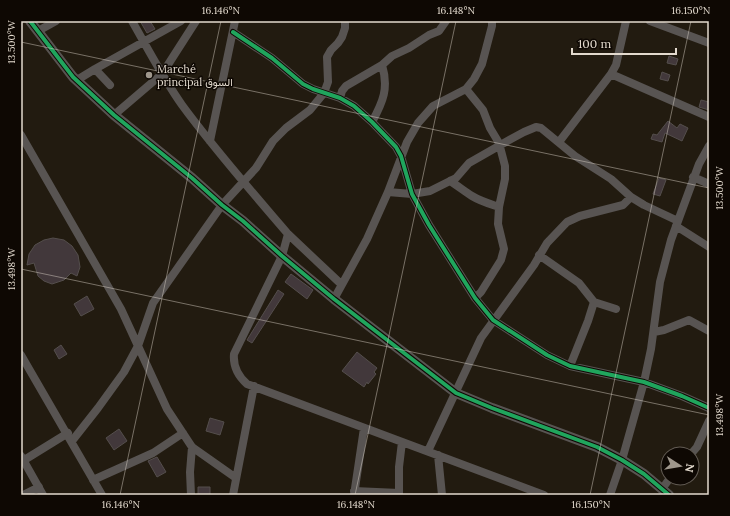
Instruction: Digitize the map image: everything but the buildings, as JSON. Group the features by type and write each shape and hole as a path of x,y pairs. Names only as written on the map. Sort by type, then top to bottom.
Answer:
{"street":[{"path":"30,21 77,80 114,115 192,178 334,299 456,393 492,408 598,447 644,474 666,492"},
{"path":"38,31 56,21"},
{"path":"132,21 162,74 210,142 288,234 341,284"},
{"path":"77,80 180,21"},
{"path":"114,115 162,74 196,21"},
{"path":"210,142 235,21"},
{"path":"43,495 22,460 70,437 98,408 124,372 138,346 153,303 222,205 256,168 273,141 286,128 310,110 324,93 328,82 327,57 342,37 345,28 345,21"},
{"path":"340,98 346,86 382,65 392,56 439,31 446,21"},
{"path":"334,299 367,239 388,192 407,142 418,123 433,106 466,89 474,79 482,64 492,21"},
{"path":"558,142 611,74 616,65 626,21"},
{"path":"650,21 709,43"},
{"path":"233,32 272,58 303,84 340,98 354,106 396,147 401,156 412,194 429,225 475,298 493,320 547,355 570,366 644,382 709,406"},
{"path":"372,122 380,108 386,85 382,65"},
{"path":"95,70 110,85"},
{"path":"611,74 709,117"},
{"path":"466,89 483,110 490,128 500,146 505,166 505,179 499,207 498,224 504,249 501,260 481,292 475,298"},
{"path":"388,192 412,194 430,191 456,178 469,163 524,132 536,127 541,128 575,156 611,179 630,196 677,223 709,247"},
{"path":"21,135 121,309 167,409 192,447 236,478"},
{"path":"610,495 622,460 652,349 660,282 677,223 693,177 709,146"},
{"path":"693,177 709,184"},
{"path":"450,181 472,196 486,203 499,207"},
{"path":"428,452 481,338 534,265 539,254 547,243 567,222 580,216 623,205 630,196"},
{"path":"288,234 282,256 234,354 234,361 240,375 247,384 544,495"},
{"path":"539,254 579,283 594,302 616,309"},
{"path":"570,366 594,302"},
{"path":"654,332 664,330 689,320 709,331"},
{"path":"21,355 70,437 102,495"},
{"path":"233,495 254,386"},
{"path":"697,446 709,421"},
{"path":"364,428 354,493 399,494 398,467 402,442"},
{"path":"93,480 153,453 183,433"},
{"path":"192,447 190,472 192,495"},
{"path":"438,455 442,495"},
{"path":"23,495 39,487"}],"cycle path":[{"path":"30,21 73,77 114,115 192,178 334,299 456,393 597,447 644,474 669,495"},
{"path":"233,32 272,58 303,84 340,98 354,106 396,147 401,156 412,194 429,225 475,298 493,320 547,355 570,366 644,382 709,408"}],"place":[{"name":"Marché principal السوق","path":"149,75"}]}
